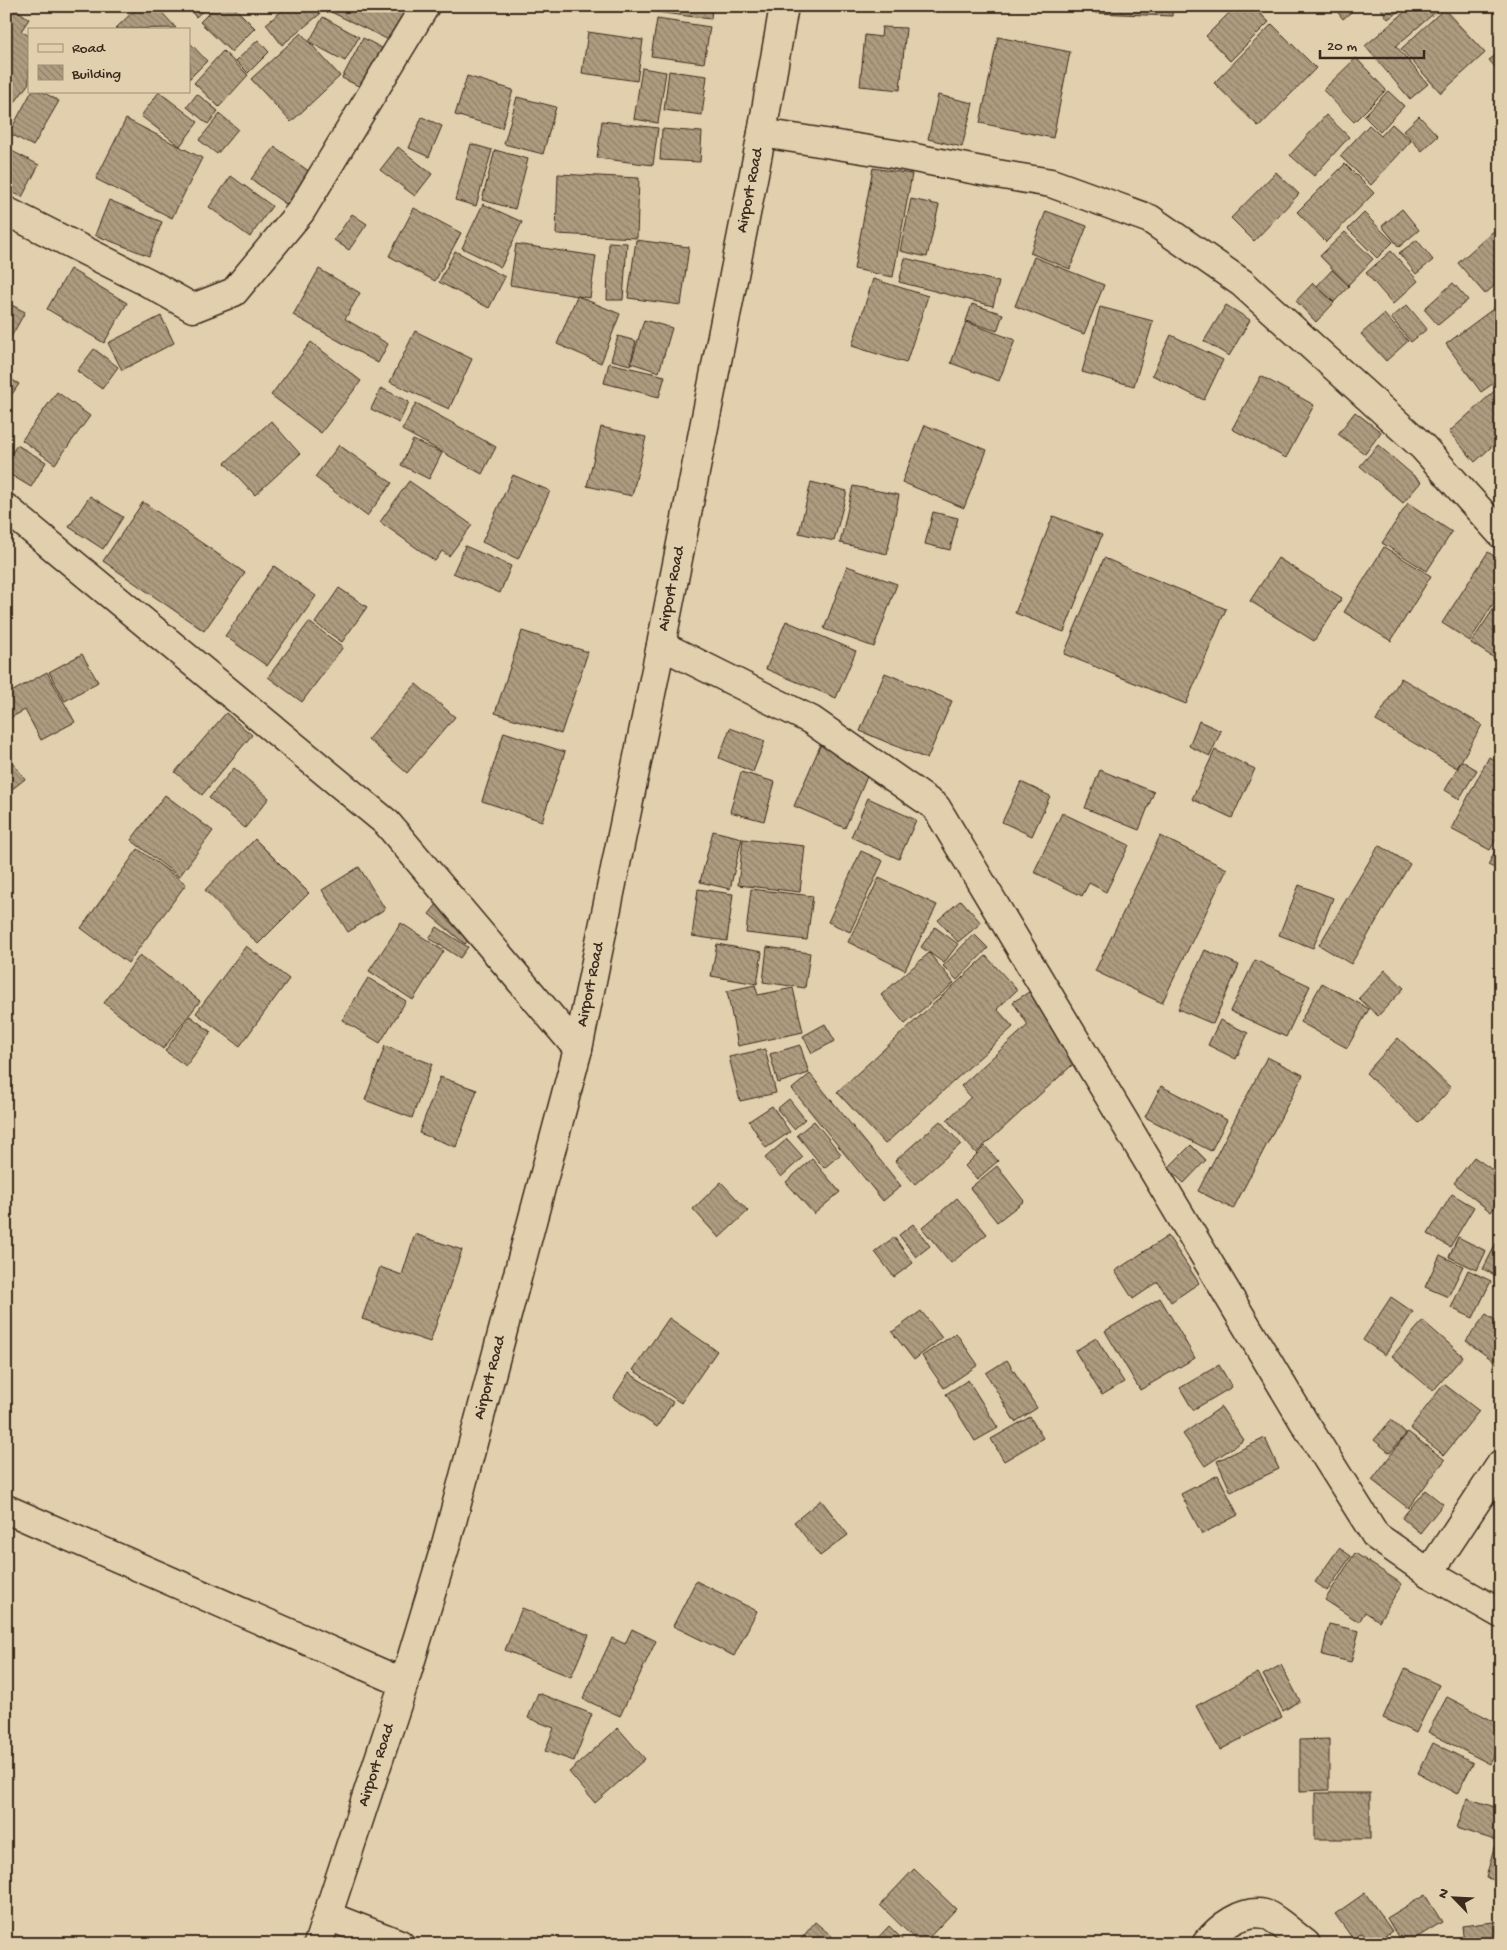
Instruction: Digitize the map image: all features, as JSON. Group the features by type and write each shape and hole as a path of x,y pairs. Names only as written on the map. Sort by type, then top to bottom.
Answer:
{"street":[{"path":"6,212 147,282 193,308 234,292 301,211 387,72 425,6"},
{"name":"Airport Road","path":"318,1944 404,1683 446,1544 578,1049 661,645 762,133 784,6"},
{"path":"762,133 894,154 1051,183 1150,219 1242,283 1422,446 1501,534"},
{"path":"6,508 387,823 578,1049"},
{"path":"661,645 811,720 936,807 1304,1422 1376,1536 1428,1573 1501,1614"},
{"path":"1428,1573 1501,1464"},
{"path":"6,1510 404,1683"},
{"path":"1206,1944 1216,1932 1245,1914 1267,1914 1306,1944"},
{"path":"328,1916 400,1944"}],"building":[{"path":"6,6 12,6 29,19 21,31 28,35 28,84 13,105 6,100"},
{"path":"139,6 156,6 176,28 116,28"},
{"path":"186,6 208,6 196,17"},
{"path":"216,6 233,6 255,28 231,52 200,22"},
{"path":"288,6 314,6 320,14 282,45 266,24"},
{"path":"326,6 410,6 393,42 325,9"},
{"path":"640,6 712,6 711,19 639,10"},
{"path":"1095,6 1173,6 1172,16 1095,13"},
{"path":"1236,6 1267,6 1260,13 1269,22 1230,61 1206,36"},
{"path":"1333,6 1358,6 1343,19"},
{"path":"1379,6 1405,6 1388,19"},
{"path":"1412,6 1437,6 1439,9 1396,46 1428,84 1410,99 1365,46"},
{"path":"1444,9 1485,53 1441,93 1401,49"},
{"path":"323,17 359,37 345,61 309,42"},
{"path":"657,19 710,27 704,63 651,56"},
{"path":"1272,24 1316,68 1259,127 1214,83"},
{"path":"882,27 906,28 900,90 860,86 865,35 881,37"},
{"path":"588,32 643,40 637,81 582,73"},
{"path":"301,33 340,76 291,122 251,79"},
{"path":"998,37 1070,52 1053,138 980,123"},
{"path":"363,38 393,54 373,93 342,78"},
{"path":"258,40 269,52 248,73 236,61"},
{"path":"190,43 207,61 190,78"},
{"path":"223,51 248,75 219,107 194,83"},
{"path":"1501,51 1501,74 1489,60"},
{"path":"1356,58 1386,90 1354,122 1323,90"},
{"path":"642,68 666,72 658,123 634,119"},
{"path":"669,71 707,76 702,115 664,110"},
{"path":"467,76 513,90 502,128 455,115"},
{"path":"1388,91 1404,106 1380,132 1364,116"},
{"path":"31,92 43,92 59,101 33,146 9,133"},
{"path":"159,92 198,122 180,146 141,116"},
{"path":"197,94 218,111 208,124 187,107"},
{"path":"938,95 973,103 962,147 928,139"},
{"path":"517,97 556,107 543,154 504,144"},
{"path":"220,114 238,129 217,154 199,140"},
{"path":"1326,115 1349,137 1314,176 1290,155"},
{"path":"1419,116 1438,136 1422,151 1403,131"},
{"path":"422,117 442,126 429,157 409,148"},
{"path":"126,119 202,158 172,218 96,179"},
{"path":"602,121 658,128 653,165 597,158"},
{"path":"1392,124 1411,141 1371,185 1340,156 1369,125 1381,136"},
{"path":"662,129 702,132 700,162 660,160"},
{"path":"471,144 492,150 476,206 455,200"},
{"path":"275,147 317,177 294,210 251,179"},
{"path":"398,147 432,174 415,196 380,170"},
{"path":"6,148 39,165 22,197 6,189"},
{"path":"495,150 528,159 515,209 482,200"},
{"path":"1345,164 1374,193 1326,242 1297,212"},
{"path":"873,168 912,174 893,277 854,269"},
{"path":"1276,172 1299,194 1254,241 1231,218"},
{"path":"558,174 639,178 637,238 556,234"},
{"path":"231,176 272,206 250,237 209,207"},
{"path":"911,199 939,205 927,257 900,251"},
{"path":"109,200 162,222 149,256 95,235"},
{"path":"483,204 522,222 501,267 462,248"},
{"path":"414,208 461,233 435,281 389,256"},
{"path":"1402,209 1419,230 1399,247 1382,226"},
{"path":"1046,211 1087,226 1070,269 1030,253"},
{"path":"1364,213 1393,242 1377,258 1348,229"},
{"path":"352,214 367,224 349,250 334,240"},
{"path":"1497,228 1501,233 1501,280 1485,294 1458,263"},
{"path":"1345,232 1373,259 1348,285 1320,256"},
{"path":"636,240 689,247 681,305 628,298"},
{"path":"1417,240 1433,260 1416,274 1399,253"},
{"path":"609,242 627,243 623,300 607,300"},
{"path":"516,244 596,256 590,298 510,285"},
{"path":"455,251 505,277 489,308 439,282"},
{"path":"1391,251 1418,281 1393,304 1366,273"},
{"path":"1034,257 1104,285 1084,334 1015,306"},
{"path":"905,258 999,282 993,306 899,282"},
{"path":"70,269 127,303 104,343 47,309"},
{"path":"319,269 360,293 345,319 388,344 378,363 293,315"},
{"path":"1332,270 1349,286 1334,302 1317,286"},
{"path":"873,279 928,296 906,363 852,346"},
{"path":"1313,283 1334,303 1316,322 1296,301"},
{"path":"1453,283 1468,300 1438,325 1424,309"},
{"path":"577,296 620,314 601,363 557,344"},
{"path":"6,302 25,312 6,346"},
{"path":"972,304 1003,314 997,331 966,321"},
{"path":"1226,305 1250,320 1229,356 1204,341"},
{"path":"1407,305 1427,329 1411,342 1391,318"},
{"path":"1497,306 1501,310 1501,378 1481,392 1446,344"},
{"path":"1100,307 1153,321 1134,386 1082,372"},
{"path":"1384,314 1408,341 1386,361 1361,334"},
{"path":"161,316 174,343 122,370 108,343"},
{"path":"644,320 672,328 659,372 631,363"},
{"path":"966,322 1015,340 999,381 951,363"},
{"path":"415,331 472,359 449,409 390,382"},
{"path":"1171,335 1223,360 1204,400 1152,375"},
{"path":"618,336 636,341 630,365 611,360"},
{"path":"311,342 361,381 321,433 271,395"},
{"path":"94,349 118,367 102,389 77,371"},
{"path":"609,363 665,376 659,397 604,383"},
{"path":"6,376 19,384 6,403"},
{"path":"1261,376 1314,405 1286,458 1232,429"},
{"path":"1501,385 1501,438 1475,462 1449,432"},
{"path":"381,388 409,402 399,423 371,409"},
{"path":"57,392 90,416 55,464 22,440"},
{"path":"416,403 496,447 482,474 402,430"},
{"path":"1355,412 1381,432 1365,454 1338,434"},
{"path":"271,421 300,454 255,495 225,463"},
{"path":"925,425 987,450 964,508 902,482"},
{"path":"601,427 646,437 632,496 587,486"},
{"path":"413,440 442,453 429,479 401,465"},
{"path":"17,445 46,462 31,487 6,472 6,462"},
{"path":"339,445 392,483 367,516 315,477"},
{"path":"1378,445 1421,482 1403,503 1360,466"},
{"path":"513,475 550,491 518,559 482,542"},
{"path":"409,481 472,525 449,556 442,551 435,561 380,522"},
{"path":"811,482 847,491 834,541 799,533"},
{"path":"853,486 899,495 887,554 840,543"},
{"path":"90,496 123,517 103,549 69,527"},
{"path":"143,502 245,573 204,631 103,561"},
{"path":"1408,503 1452,532 1427,571 1382,543"},
{"path":"933,512 958,518 950,550 925,544"},
{"path":"1053,516 1102,535 1064,632 1015,613"},
{"path":"465,546 511,566 500,593 453,573"},
{"path":"1384,547 1431,576 1391,641 1344,612"},
{"path":"1488,552 1501,561 1501,598 1498,596 1470,641 1442,623"},
{"path":"1104,558 1226,609 1186,704 1064,654"},
{"path":"1278,558 1342,598 1314,641 1250,601"},
{"path":"274,566 316,596 267,666 225,636"},
{"path":"847,566 897,584 874,647 824,629"},
{"path":"339,588 367,607 342,642 315,623"},
{"path":"1500,599 1501,659 1499,661 1471,643"},
{"path":"786,621 856,651 836,698 766,669"},
{"path":"309,622 343,647 302,702 268,677"},
{"path":"522,631 588,652 561,734 495,713"},
{"path":"82,654 98,682 65,701 49,672"},
{"path":"47,672 75,722 41,740 25,710 8,719 6,715 6,695"},
{"path":"885,673 952,701 927,759 860,731"},
{"path":"1401,678 1482,725 1457,768 1376,721"},
{"path":"416,684 455,717 407,773 368,739"},
{"path":"226,713 252,735 202,795 175,772"},
{"path":"1199,721 1221,731 1210,756 1189,746"},
{"path":"730,728 765,741 753,772 719,758"},
{"path":"504,732 565,752 542,821 482,801"},
{"path":"821,744 872,765 845,828 794,806"},
{"path":"1215,750 1255,769 1232,818 1192,799"},
{"path":"6,754 25,779 6,794"},
{"path":"1489,757 1501,764 1501,831 1490,850 1451,829"},
{"path":"1462,761 1477,770 1459,799 1445,790"},
{"path":"234,768 269,798 245,828 209,798"},
{"path":"1100,770 1154,792 1139,830 1085,808"},
{"path":"741,772 775,782 764,821 730,812"},
{"path":"1021,782 1050,796 1032,836 1002,822"},
{"path":"165,795 213,831 179,877 131,840"},
{"path":"868,798 916,820 899,859 851,837"},
{"path":"1062,813 1129,845 1106,892 1089,883 1082,896 1034,872"},
{"path":"713,831 742,838 730,889 700,882"},
{"path":"1160,836 1227,869 1162,1003 1095,971"},
{"path":"255,839 309,893 258,944 205,890"},
{"path":"743,839 805,846 800,892 738,885"},
{"path":"1501,839 1501,871 1488,865"},
{"path":"1379,845 1410,864 1351,964 1319,945"},
{"path":"138,849 186,884 128,963 81,928"},
{"path":"861,851 883,861 850,932 828,922"},
{"path":"359,867 385,909 348,932 322,890"},
{"path":"879,878 937,905 905,970 848,942"},
{"path":"1299,885 1333,898 1313,948 1279,935"},
{"path":"698,889 733,894 727,941 692,936"},
{"path":"751,889 813,896 807,940 746,933"},
{"path":"442,898 478,929 465,944 429,914"},
{"path":"961,900 981,923 958,942 938,920"},
{"path":"401,923 444,951 413,1000 369,971"},
{"path":"437,927 468,947 460,958 429,938"},
{"path":"935,927 958,944 944,963 921,947"},
{"path":"974,934 988,948 957,980 943,966"},
{"path":"717,944 762,952 757,984 711,976"},
{"path":"246,946 289,979 240,1046 196,1013"},
{"path":"767,947 810,953 805,988 763,982"},
{"path":"1205,950 1239,965 1213,1024 1178,1009"},
{"path":"929,953 954,983 905,1024 881,995"},
{"path":"140,955 200,1001 163,1049 104,1003"},
{"path":"986,956 1017,990 997,1009 1013,1027 885,1144 837,1092"},
{"path":"1255,960 1310,986 1286,1037 1230,1011"},
{"path":"1385,970 1404,988 1378,1016 1359,998"},
{"path":"368,978 406,1001 380,1043 342,1020"},
{"path":"1322,983 1369,1009 1347,1048 1300,1022"},
{"path":"755,985 758,995 793,988 803,1032 738,1046 727,991"},
{"path":"1037,987 1082,1056 976,1153 947,1120 971,1097 961,1086 1028,1025 1013,1002"},
{"path":"190,1016 211,1032 186,1066 165,1051"},
{"path":"1220,1020 1248,1033 1236,1059 1208,1045"},
{"path":"825,1024 835,1041 812,1053 803,1036"},
{"path":"1398,1038 1451,1088 1419,1123 1366,1073"},
{"path":"800,1045 809,1073 778,1083 770,1054"},
{"path":"385,1046 432,1064 412,1118 365,1100"},
{"path":"765,1049 776,1093 740,1101 729,1057"},
{"path":"1267,1057 1303,1075 1233,1209 1198,1191"},
{"path":"810,1074 901,1186 883,1201 792,1089"},
{"path":"440,1077 477,1090 456,1147 419,1133"},
{"path":"1161,1086 1227,1120 1211,1151 1145,1117"},
{"path":"789,1099 805,1119 794,1129 777,1109"},
{"path":"772,1106 790,1132 766,1148 749,1121"},
{"path":"814,1121 841,1154 824,1168 797,1135"},
{"path":"940,1121 961,1144 915,1184 895,1161"},
{"path":"787,1139 803,1157 781,1177 765,1158"},
{"path":"1191,1145 1206,1160 1184,1183 1168,1168"},
{"path":"985,1146 998,1161 977,1179 965,1166"},
{"path":"1474,1157 1501,1176 1501,1200 1491,1212 1454,1183"},
{"path":"812,1159 840,1192 814,1214 786,1182"},
{"path":"997,1166 1024,1201 997,1222 970,1188"},
{"path":"721,1182 748,1211 719,1238 693,1209"},
{"path":"1452,1194 1474,1207 1450,1247 1428,1234"},
{"path":"957,1198 987,1234 951,1263 922,1228"},
{"path":"913,1224 930,1246 916,1257 899,1235"},
{"path":"415,1234 462,1250 430,1342 362,1319 380,1267 402,1275"},
{"path":"1501,1234 1501,1278 1483,1269"},
{"path":"1168,1236 1199,1283 1171,1302 1158,1282 1133,1299 1115,1271"},
{"path":"894,1237 913,1263 894,1277 875,1252"},
{"path":"1458,1237 1486,1251 1477,1270 1449,1257"},
{"path":"1440,1255 1463,1266 1448,1297 1425,1287"},
{"path":"1468,1270 1491,1281 1473,1318 1451,1308"},
{"path":"1391,1297 1413,1312 1385,1355 1363,1340"},
{"path":"1160,1298 1195,1358 1140,1390 1105,1331"},
{"path":"921,1311 942,1338 914,1360 892,1332"},
{"path":"1486,1314 1501,1324 1501,1366 1466,1341"},
{"path":"669,1318 717,1351 681,1403 633,1370"},
{"path":"1423,1321 1463,1356 1433,1391 1392,1356"},
{"path":"956,1333 978,1365 944,1388 922,1356"},
{"path":"1096,1338 1124,1382 1102,1395 1075,1351"},
{"path":"1007,1360 1037,1408 1015,1422 986,1373"},
{"path":"1219,1365 1232,1387 1193,1410 1180,1388"},
{"path":"629,1373 673,1402 657,1427 613,1398"},
{"path":"968,1380 998,1428 975,1441 946,1394"},
{"path":"1444,1384 1479,1411 1444,1455 1410,1428"},
{"path":"1221,1407 1244,1440 1205,1466 1183,1434"},
{"path":"1030,1417 1043,1438 1004,1461 991,1439"},
{"path":"1391,1420 1406,1434 1390,1453 1374,1440"},
{"path":"1408,1432 1445,1460 1408,1508 1372,1480"},
{"path":"1265,1438 1279,1469 1231,1492 1217,1461"},
{"path":"1218,1475 1238,1515 1202,1534 1181,1494"},
{"path":"1425,1490 1443,1504 1420,1533 1402,1518"},
{"path":"821,1500 848,1535 820,1556 794,1522"},
{"path":"1339,1548 1351,1556 1327,1591 1315,1582"},
{"path":"1355,1553 1402,1584 1379,1621 1365,1612 1359,1622 1325,1600"},
{"path":"696,1581 757,1611 734,1656 673,1626"},
{"path":"522,1608 589,1635 571,1677 505,1650"},
{"path":"1329,1624 1359,1631 1351,1662 1322,1655"},
{"path":"632,1629 656,1641 620,1716 583,1699 612,1638 625,1644"},
{"path":"1281,1665 1300,1701 1283,1711 1263,1675"},
{"path":"1405,1669 1439,1685 1416,1733 1383,1718"},
{"path":"1258,1673 1282,1717 1220,1750 1196,1706"},
{"path":"538,1693 592,1714 574,1761 545,1751 554,1728 528,1718"},
{"path":"1447,1697 1501,1725 1501,1743 1490,1764 1428,1732"},
{"path":"618,1728 645,1759 595,1803 569,1772"},
{"path":"1329,1739 1329,1790 1300,1791 1300,1740"},
{"path":"1433,1743 1473,1763 1457,1794 1418,1773"},
{"path":"1315,1793 1370,1793 1370,1839 1315,1839"},
{"path":"1467,1798 1501,1809 1501,1842 1457,1828"},
{"path":"1494,1847 1501,1849 1501,1881 1486,1878"},
{"path":"914,1869 956,1909 923,1944 920,1944 880,1905"},
{"path":"1365,1893 1392,1931 1373,1944 1370,1944 1362,1933 1353,1939 1335,1914"},
{"path":"1425,1895 1442,1922 1406,1944 1402,1944 1387,1918"},
{"path":"1501,1921 1501,1944 1464,1944 1462,1926"},
{"path":"815,1922 841,1944 797,1944"},
{"path":"889,1926 907,1944 872,1944"}]}
